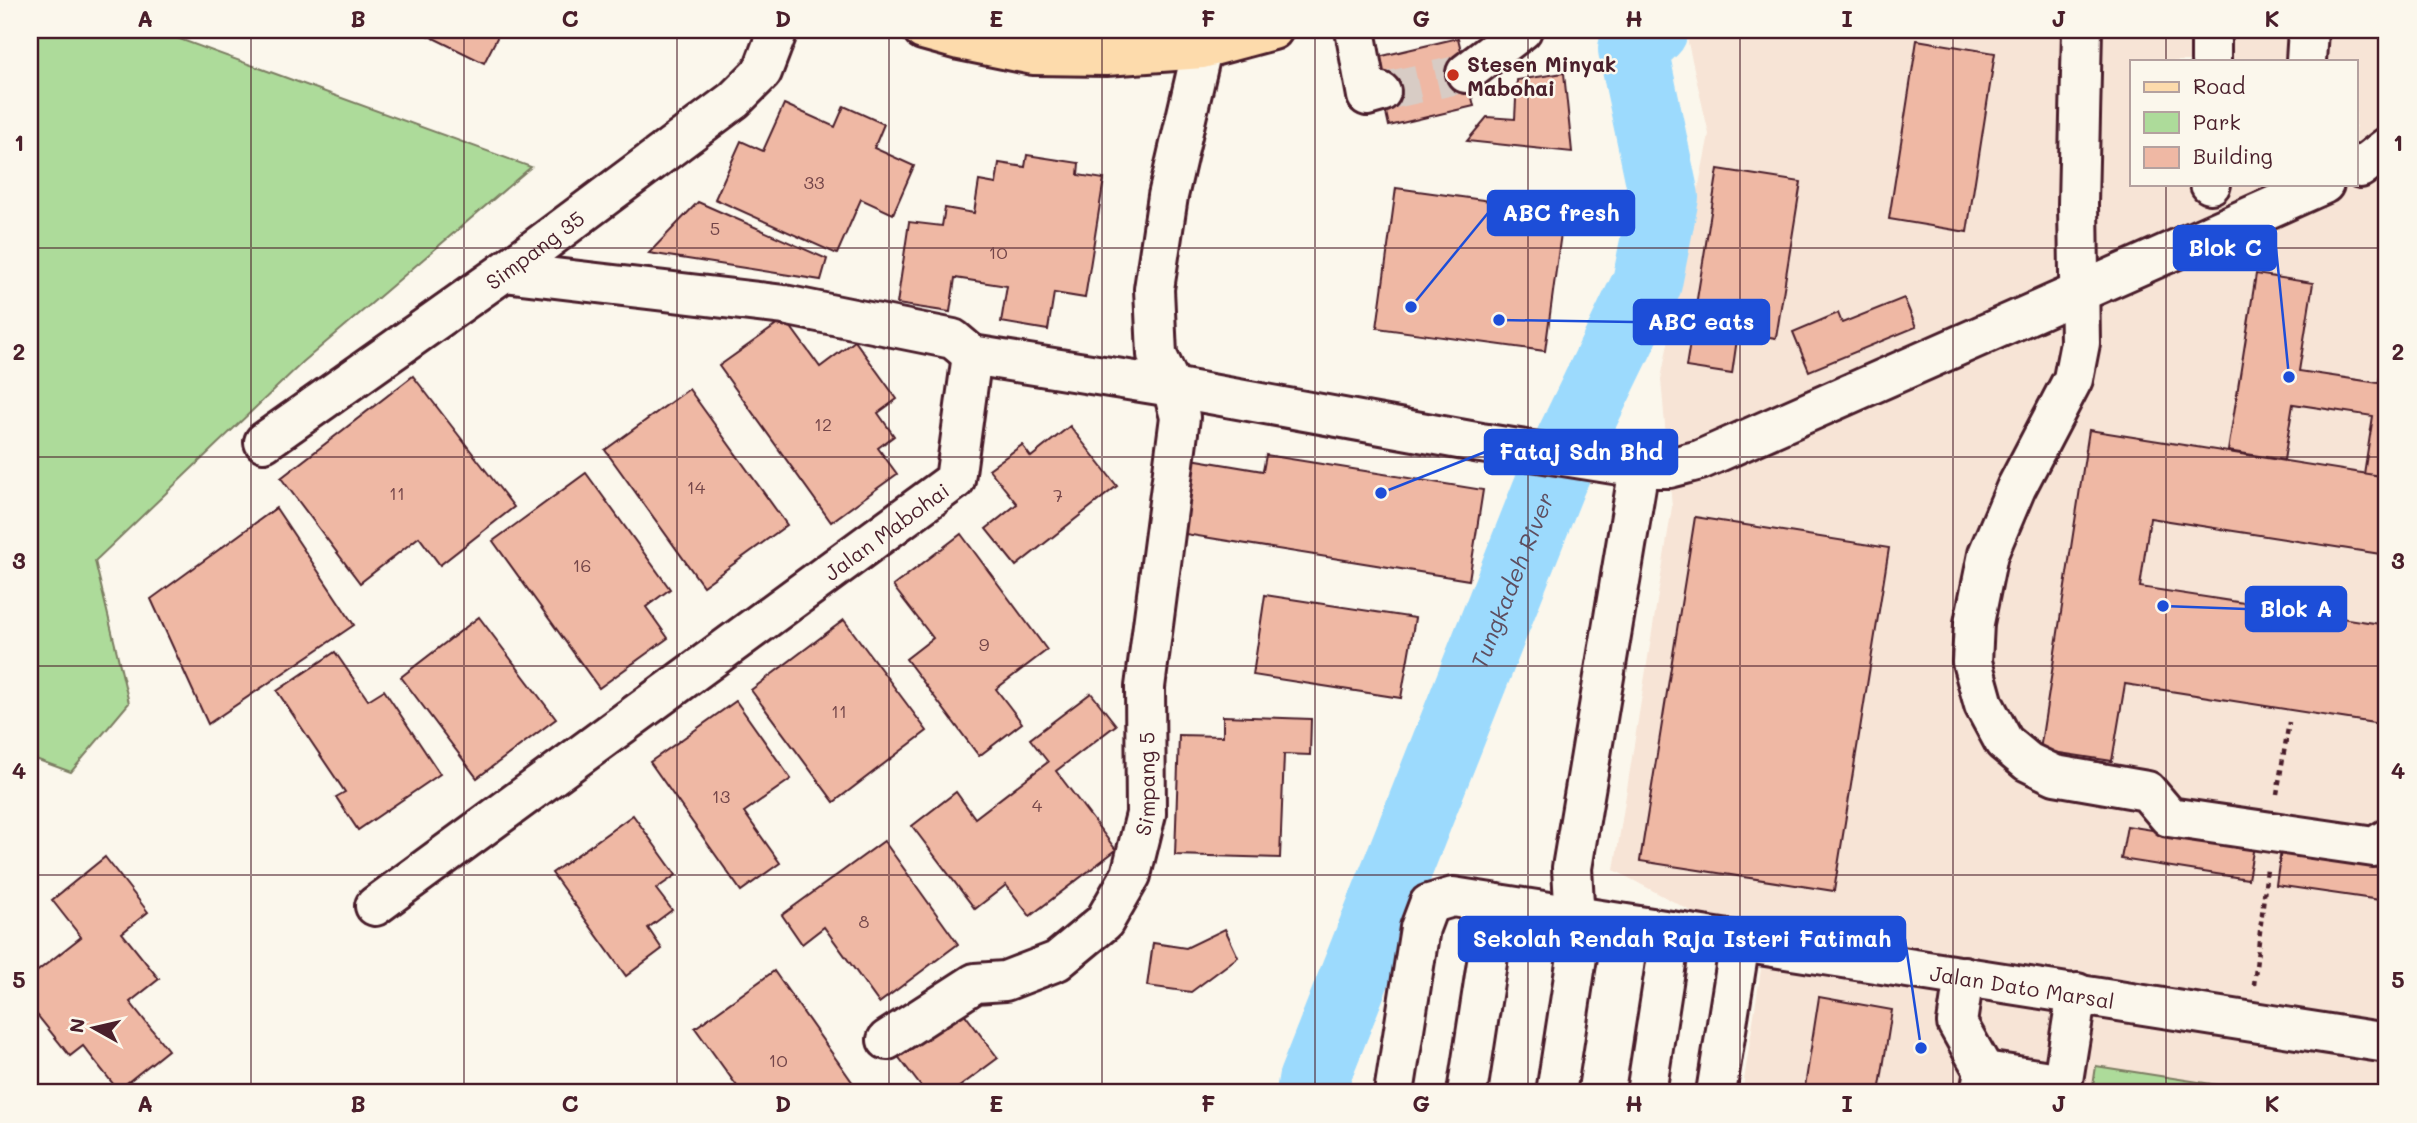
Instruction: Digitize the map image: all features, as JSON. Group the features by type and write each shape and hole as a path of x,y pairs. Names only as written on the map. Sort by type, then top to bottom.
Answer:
{"main road":[{"path":"923,30 1033,55 1106,56 1202,49 1273,30"}],"street":[{"name":"Simpang 35","path":"264,442 504,272 734,100 762,72 778,30"},
{"path":"1355,30 1367,96 1381,92"},
{"path":"1466,73 1522,30"},
{"path":"2088,30 2079,293 2080,343 2073,379 2016,488 1988,554 1974,623 1972,662 1984,705 2004,742 2028,762 2055,775 2147,791 2169,817 2374,847 2387,839"},
{"path":"2211,30 2211,60"},
{"path":"2306,60 2308,30"},
{"path":"1172,387 1157,355 1154,289 1168,195 1202,49"},
{"path":"504,272 784,305 953,339 972,355 1172,387 1481,443 1621,465 1669,468 1700,460 2320,186"},
{"name":"Jalan Mabohai","path":"375,906 956,480 972,355"},
{"name":"Simpang 5","path":"887,1040 975,983 1004,981 1057,961 1104,922 1131,875 1146,814 1145,687 1180,417 1172,387"},
{"path":"1556,1093 1577,957 1572,867 1621,465"},
{"name":"Jalan Dato Marsal","path":"1394,1093 1420,928 1429,904 1453,897 2387,1042"},
{"path":"1467,1093 1496,904"},
{"path":"1646,1093 1671,931"},
{"path":"1716,1093 1740,942"},
{"path":"1964,976 1957,1023 1982,1082 2062,1088 2077,993"}],"shaded area":[{"path":"1685,30 2387,30 2387,1093 1742,1093 1764,950 1614,870 1672,507 1661,379 1709,134"}],"green space":[{"path":"30,30 155,30 531,167 303,362 95,561 129,703 71,772 30,757"},
{"path":"2096,1066 2269,1093 2092,1093"}],"building":[{"path":"417,30 501,30 484,63"},
{"path":"1458,38 1474,106 1389,126 1374,58"},
{"path":"1917,40 1995,53 1967,232 1889,219"},
{"path":"1564,73 1572,152 1467,141 1487,117 1515,119 1517,80"},
{"path":"784,104 835,127 844,106 884,124 874,148 914,166 893,214 861,199 837,254 715,199 741,141 763,151"},
{"path":"1027,155 1079,163 1078,175 1104,179 1085,298 1054,293 1048,330 1001,322 1007,286 955,278 950,312 897,304 909,222 942,226 945,208 974,213 979,181 996,184 999,163 1025,167"},
{"path":"1718,169 1801,182 1776,338 1738,332 1732,374 1686,367"},
{"path":"1396,188 1564,211 1545,351 1377,328"},
{"path":"698,202 827,259 821,280 649,253"},
{"path":"2256,274 2313,283 2299,371 2379,383 2387,332 2387,477 2364,474 2373,416 2293,404 2284,460 2228,451"},
{"path":"1904,298 1916,327 1809,371 1793,332 1838,313 1842,323"},
{"path":"785,319 820,367 855,341 897,399 878,413 894,436 878,448 897,474 831,522 719,366"},
{"path":"413,376 514,507 440,565 419,537 360,583 281,478"},
{"path":"689,389 787,525 703,586 605,450"},
{"path":"1070,426 1117,486 1016,566 986,529 1017,504 989,469 1022,445 1031,457"},
{"path":"2089,430 2387,477 2387,555 2150,518 2140,587 2387,625 2387,725 2125,684 2112,761 2040,750"},
{"path":"1266,455 1483,490 1469,580 1179,533 1191,459 1263,471"},
{"path":"586,473 670,589 646,607 668,638 599,688 493,541"},
{"path":"276,508 354,625 208,724 151,599"},
{"path":"1695,517 1889,548 1834,891 1640,861"},
{"path":"961,534 1047,650 996,689 1022,723 979,756 906,659 933,638 893,586"},
{"path":"1265,595 1415,618 1401,698 1253,675"},
{"path":"479,617 556,719 477,778 401,677"},
{"path":"844,620 927,731 834,802 751,690"},
{"path":"335,652 368,700 384,690 440,774 358,830 336,797 345,792 277,691"},
{"path":"1091,693 1116,725 1056,771 1116,850 1030,916 1006,885 975,909 912,826 956,792 975,818 1048,762 1030,739"},
{"path":"736,701 791,779 744,812 780,863 741,891 650,762"},
{"path":"1223,716 1311,719 1310,755 1284,754 1280,858 1175,855 1179,735 1223,736"},
{"path":"633,815 676,875 656,889 672,910 648,928 662,949 626,976 552,873"},
{"path":"2127,826 2254,846 2248,879 2121,859"},
{"path":"884,841 958,944 879,1003 824,927 802,944 782,915"},
{"path":"2281,850 2387,865 2387,901 2276,885"},
{"path":"105,857 148,912 122,933 159,979 130,1002 168,1050 118,1090 83,1046 70,1056 30,1006 30,977 81,937 52,900"},
{"path":"1225,929 1238,957 1191,992 1147,986 1153,943 1186,948"},
{"path":"774,971 860,1093 742,1093 695,1028"},
{"path":"1819,997 1892,1010 1879,1093 1804,1093"},
{"path":"960,1008 998,1058 951,1093 926,1093 897,1055"}],"waterway":[{"name":"Tungkadeh River","path":"1311,1093 1313,1081 1552,479 1647,283 1664,197 1633,49 1653,30"}],"tunnel":[{"path":"1381,92 1466,73"}],"place":[{"name":"Stesen Minyak Mabohai","path":"1453,75"},
{"name":"ABC fresh","path":"1411,307"},
{"name":"ABC eats","path":"1499,320"},
{"name":"Blok C","path":"2289,377"},
{"name":"Fataj Sdn Bhd","path":"1381,493"},
{"name":"Blok A","path":"2163,606"},
{"name":"Sekolah Rendah Raja Isteri Fatimah","path":"1921,1048"}]}
